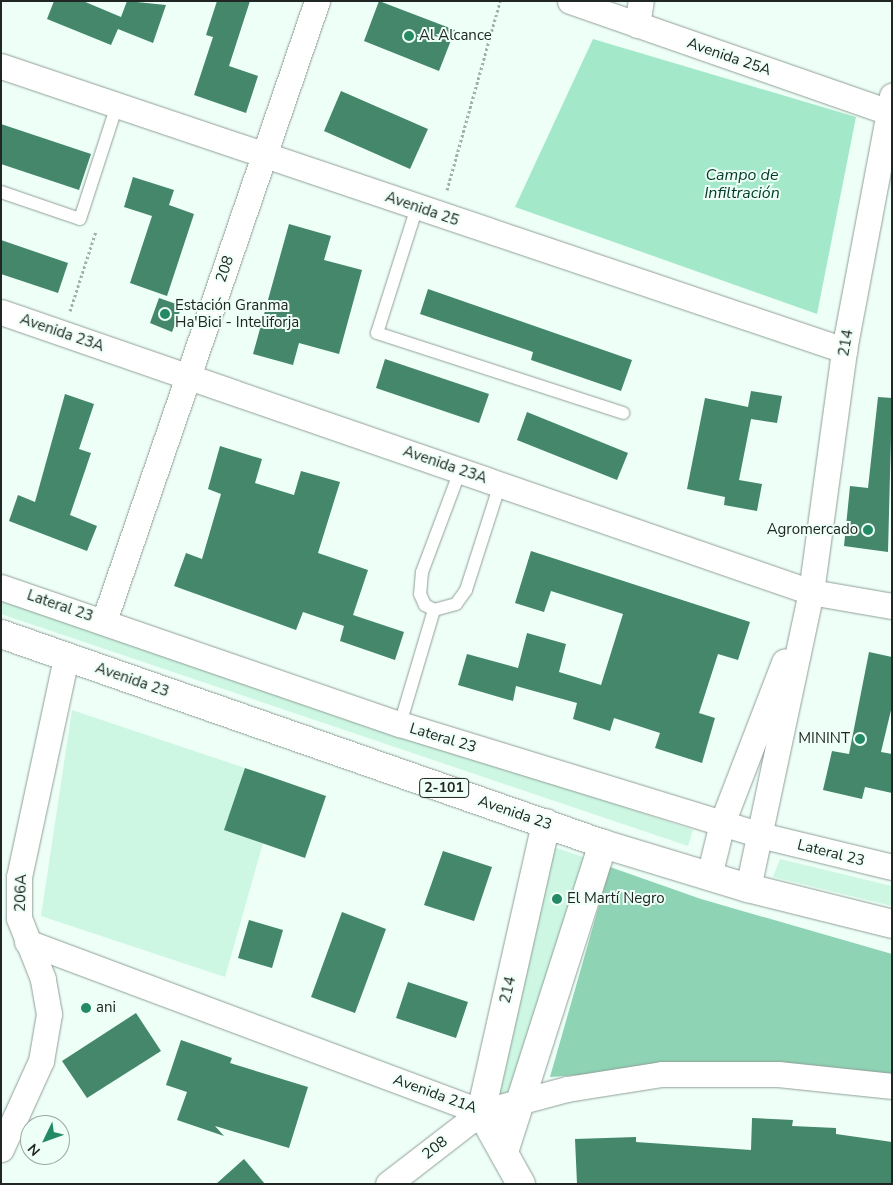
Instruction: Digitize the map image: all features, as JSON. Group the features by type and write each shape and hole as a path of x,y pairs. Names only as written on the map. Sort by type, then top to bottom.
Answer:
{"main road":[{"name":"Avenida 23","path":"1,634 603,844 748,888 892,924"},
{"name":"214","path":"481,1112 546,823"},
{"path":"504,1152 603,844"},
{"path":"481,1112 521,1184"}],"street":[{"name":"208","path":"104,621 317,1"},
{"name":"Avenida 25A","path":"570,1 639,13 890,104"},
{"name":"Avenida 25","path":"1,66 844,350"},
{"name":"214","path":"748,888 810,592 844,350 890,104"},
{"name":"Avenida 23A","path":"1,312 810,592 892,606"},
{"name":"Lateral 23","path":"1,587 400,724 760,835 892,867"},
{"name":"214","path":"709,876 722,823 810,592"},
{"name":"206A","path":"1,1149 41,1061 49,1014 43,979 19,918 19,877 66,657"},
{"name":"Avenida 21A","path":"27,942 481,1112 521,1098 662,1074 778,1074 892,1086"},
{"name":"208","path":"388,1184 481,1112"}],"lane":[{"path":"1,192 80,218 117,105"},
{"path":"429,211 377,333 623,413"},
{"path":"460,471 422,572 420,594 425,605 434,610 456,604 466,590 500,484"},
{"path":"400,724 434,610"}],"path":[{"path":"429,211 500,1"}],"shaded area":[{"path":"1,598 693,830 688,846 1,614"},
{"path":"72,710 245,768 263,843 225,977 41,916"},
{"path":"551,846 586,858 509,1097 492,1096"},
{"path":"780,859 892,886 892,906 773,877"},
{"path":"610,867 701,899 892,954 892,1075 775,1062 550,1077"}],"water":[{"name":"Campo de Infiltración","path":"593,39 856,117 817,314 515,207"}],"building":[{"path":"54,1 83,1 121,17 127,1 166,5 153,43 118,29 111,45 47,19"},
{"path":"217,1 250,1 229,66 258,76 246,113 194,95 213,37 206,35"},
{"name":"Al Alcance","path":"379,1 455,30 439,71 364,41"},
{"path":"341,91 428,129 410,169 324,131"},
{"path":"1,124 91,154 79,190 1,164"},
{"path":"133,177 174,190 169,205 194,214 167,296 130,283 152,216 124,207"},
{"path":"289,224 331,236 324,260 362,270 339,354 299,343 293,365 253,354"},
{"path":"1,240 68,263 58,293 1,274"},
{"path":"428,289 632,360 621,391 531,360 533,352 420,314"},
{"name":"Estación Granma Ha'Bici - Inteliforja","path":"159,298 182,306 172,332 150,323"},
{"path":"385,359 489,394 479,423 376,388"},
{"path":"751,391 782,396 777,423 751,419 739,480 762,484 757,511 724,505 725,497 687,489 705,398 748,407"},
{"path":"65,394 94,404 79,449 91,453 70,515 97,526 87,551 9,521 18,495 35,502"},
{"name":"Agromercado","path":"878,397 892,398 888,552 844,546 850,486 868,488"},
{"path":"527,412 628,453 617,480 517,440"},
{"path":"220,446 262,459 255,483 294,495 301,471 340,482 318,553 368,570 353,615 404,632 395,660 340,641 344,626 303,612 296,630 174,586 186,553 202,559 221,494 208,489"},
{"path":"531,551 750,622 738,660 718,654 699,713 715,718 702,763 655,748 660,733 614,718 610,731 573,719 577,703 516,686 513,701 458,685 467,654 518,668 527,633 566,644 559,672 601,685 623,614 551,591 544,612 515,603"},
{"path":"869,652 892,657 892,706 881,752 892,754 892,793 865,787 862,799 823,790 832,751 849,754"},
{"path":"245,768 326,796 305,858 224,830"},
{"path":"443,851 492,867 474,921 424,905"},
{"path":"342,912 386,929 355,1013 311,997"},
{"path":"249,920 283,930 272,968 238,958"},
{"path":"408,982 468,1002 456,1038 396,1018"},
{"path":"136,1013 161,1051 87,1098 62,1061"},
{"path":"181,1040 232,1058 230,1063 308,1087 289,1148 215,1126 224,1136 177,1120 187,1092 166,1085"},
{"path":"752,1118 793,1120 792,1126 836,1128 836,1134 892,1142 892,1184 577,1184 575,1139 636,1137 636,1142 751,1150"},
{"path":"244,1159 265,1184 216,1184"}],"place":[{"name":"Al Alcance","path":"409,36"},
{"name":"Estación Granma Ha'Bici - Inteliforja","path":"165,314"},
{"name":"Agromercado","path":"868,530"},
{"name":"MININT","path":"860,739"},
{"name":"El Martí Negro","path":"557,899"},
{"name":"ani","path":"86,1008"}]}
